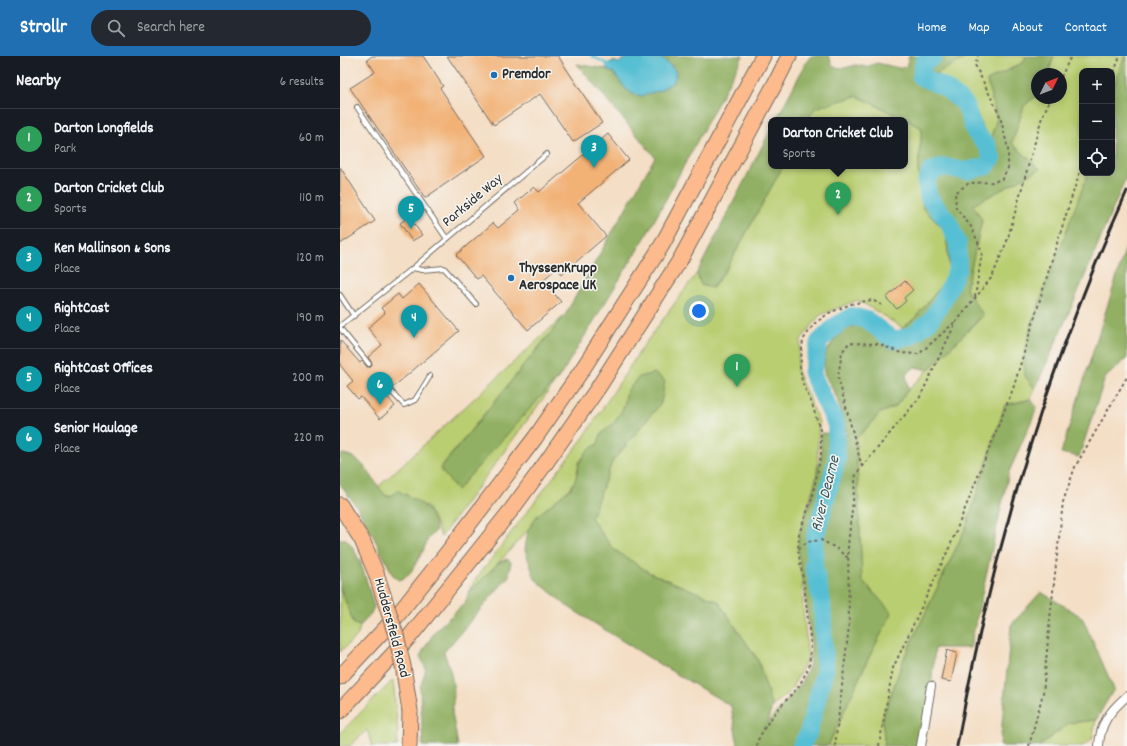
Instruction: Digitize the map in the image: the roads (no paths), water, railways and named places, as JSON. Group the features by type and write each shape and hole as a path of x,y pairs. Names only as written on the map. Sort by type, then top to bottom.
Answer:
{"highway":[{"path":"340,677 396,617 447,553 526,449 582,370 662,245 763,56"},
{"path":"340,711 411,635 512,509 546,464 594,395 680,260 773,87 788,56"},
{"name":"Huddersfield Road","path":"343,515 362,540 376,573 396,635 403,666 410,711 409,746"}],"street":[{"path":"921,746 933,692"},
{"path":"1099,746 1100,735 1108,714 1127,696"}],"lane":[{"path":"357,107 447,239"},
{"name":"Parkside Way","path":"340,327 413,268 547,154"},
{"path":"413,268 422,270 444,268 476,304"},
{"path":"340,295 354,316"},
{"path":"340,327 369,364"},
{"path":"388,388 404,405 415,400 430,376"}],"water":[{"path":"631,57 640,59 647,57 653,59 662,58 675,70 676,76 673,82 661,90 641,96 633,94 625,88 614,73 606,69 607,64 613,61 619,63 622,60"}],"waterway":[{"path":"592,56 607,64"},
{"name":"River Dearne","path":"801,746 808,734 825,670 822,602 814,565 815,538 837,459 836,424 812,374 819,342 834,327 852,316 867,320 893,340 911,336 930,321 944,299 958,268 958,244 948,221 929,198 926,183 931,171 945,167 966,171 987,166 992,158 987,145 975,132 965,104 944,87 921,77 924,62 934,56"}],"railway":[{"path":"957,746 987,604 1025,463 1071,326 1127,191"}],"place":[{"name":"Premdor","path":"494,75"},
{"name":"Ken Mallinson & Sons","path":"594,168"},
{"name":"Darton Cricket Club","path":"838,215"},
{"name":"RightCast Offices","path":"411,229"},
{"name":"ThyssenKrupp Aerospace UK","path":"511,278"},
{"name":"RightCast","path":"414,338"},
{"name":"Darton Longfields","path":"737,387"},
{"name":"Senior Haulage","path":"380,405"}]}
